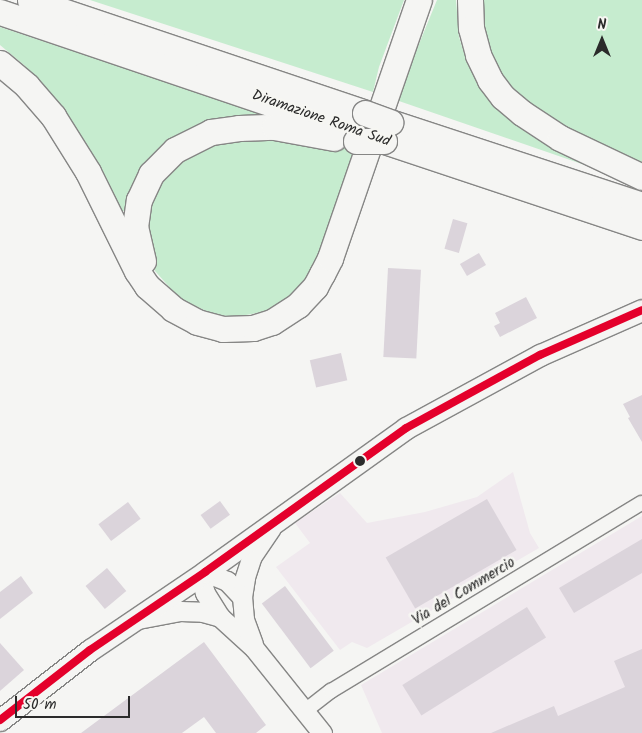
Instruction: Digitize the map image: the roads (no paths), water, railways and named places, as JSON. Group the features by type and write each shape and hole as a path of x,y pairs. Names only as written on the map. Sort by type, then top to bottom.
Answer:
{"highway":[{"name":"Diramazione Roma Sud","path":"30,0 360,129"},
{"path":"0,63 26,86 53,116 88,172 137,271 155,293 173,309 197,322 234,330 253,328 272,322 308,296 330,258 419,0"},
{"path":"470,0 471,28 478,55 490,80 503,97 522,113 560,138 642,177"},
{"name":"Diramazione Roma Sud","path":"0,12 360,129 387,131 642,205"},
{"path":"155,293 138,247 135,218 141,193 151,174 174,150 211,132 256,127 294,130 360,129"},
{"name":"Diramazione Roma Sud","path":"387,131 642,227"}],"main road":[{"path":"0,720 90,650 205,572 406,428 540,355 642,310"}],"street":[{"name":"Via del Commercio","path":"305,711 331,691 642,503"},
{"path":"254,648 244,619 242,597 244,577 252,556 276,521"},
{"path":"242,597 227,581 205,572 202,582 205,593 220,616 254,648 322,733"},
{"path":"134,620 180,612 203,612 220,616"}]}
